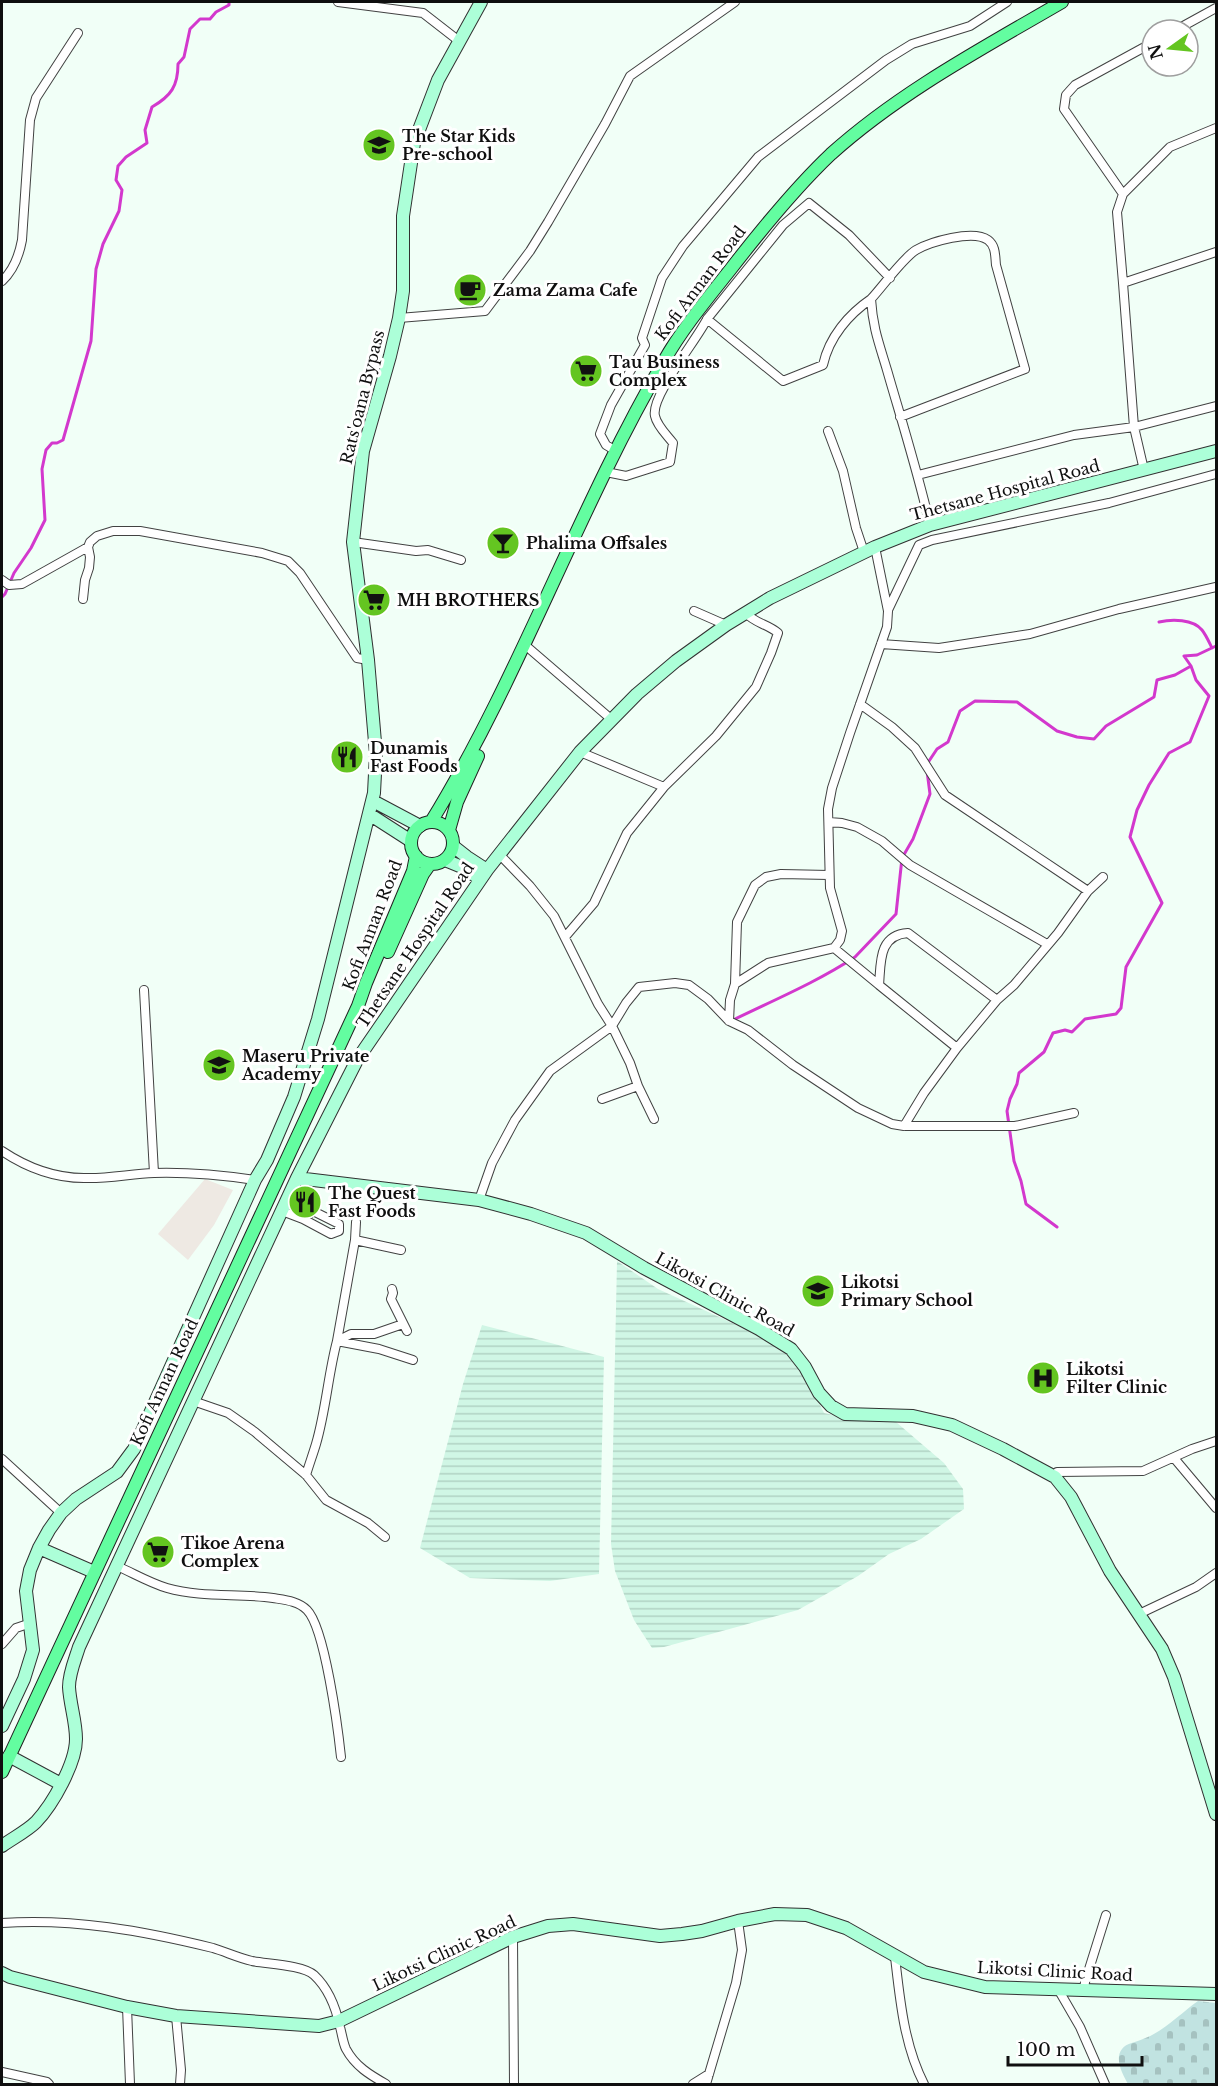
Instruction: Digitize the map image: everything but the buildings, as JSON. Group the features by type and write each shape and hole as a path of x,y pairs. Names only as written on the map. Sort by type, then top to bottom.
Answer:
{"main road":[{"name":"Kofi Annan Road","path":"425,824 461,772 500,699 616,451 665,358 698,310 760,230 831,155 872,122 938,75 1062,2"},
{"name":"Kofi Annan Road","path":"449,830 457,802 480,752 500,699"},
{"path":"437,823 449,830 453,846 445,860 430,864 422,862 412,849 411,841 414,832 425,824 437,823"},
{"name":"Kofi Annan Road","path":"2,1772 358,1006 413,871 416,856"},
{"name":"Kofi Annan Road","path":"358,1006 372,987 423,874 430,864"}],"street":[{"path":"338,2 423,13 459,40"},
{"name":"Rats'oana Bypass","path":"2,1726 24,1679 33,1650 26,1590 30,1570 39,1548 61,1513 76,1499 117,1472 134,1449 255,1180 267,1161 294,1097 318,1019 373,801 376,754 368,660 353,542 363,451 399,318 403,291 403,216 414,143 438,80 481,2"},
{"path":"399,318 485,311 530,251 548,222 630,76 735,2"},
{"path":"616,451 606,445 600,435 610,405 645,345 642,338 662,278 683,246 751,165 886,60 912,44 970,26 1007,2"},
{"path":"1198,18 1216,8"},
{"path":"2,281 19,256 22,242 30,120 36,99 78,33"},
{"path":"1123,194 1064,109 1066,95 1074,86 1140,50"},
{"path":"1144,470 1134,427 1117,212 1123,194 1170,147 1216,128"},
{"path":"606,472 626,476 670,462 673,443 657,422 654,414 656,402 707,319 783,225 809,203 849,235 890,278"},
{"path":"707,319 783,381 823,365 825,354 834,338 855,310 871,299 915,251 944,238 980,236 988,240 994,248 996,266 1025,369 900,417"},
{"path":"1123,283 1216,252"},
{"path":"871,299 872,322 918,475 930,525"},
{"path":"918,475 1074,435 1134,427 1216,406"},
{"path":"735,984 768,963 808,952 834,948 840,940 842,931 830,888 828,808 832,788 887,627 888,610 870,550 856,528 847,486 828,431"},
{"name":"Thetsane Hospital Road","path":"2,1846 34,1824 44,1813 61,1784 72,1759 76,1739 70,1700 71,1671 79,1647 297,1178 357,1060 499,854 580,752 637,694 676,661 726,625 770,598 870,550 930,525 1216,451"},
{"path":"888,610 919,545 1109,503 1216,474"},
{"path":"83,599 89,568 88,547 90,542 97,536 113,531 140,531 262,553 288,561 313,591 357,658 368,660"},
{"path":"353,542 416,551 428,550 461,560"},
{"path":"2,580 9,585 22,584 88,547"},
{"path":"881,644 939,648 1030,634 1119,609 1216,587"},
{"path":"694,611 726,625"},
{"path":"565,937 594,903 627,833 664,787 716,736 756,687 777,633 771,627 752,620 746,613"},
{"path":"525,645 611,719"},
{"path":"860,704 892,726 915,748 945,795 1088,891"},
{"path":"580,752 664,787"},
{"path":"373,801 425,824"},
{"path":"369,814 411,841"},
{"path":"829,822 857,827 882,841 910,865 1047,944"},
{"path":"453,846 484,875"},
{"path":"499,854 530,886 554,916 598,1004 612,1026 654,1119"},
{"path":"445,860 484,875"},
{"path":"729,1021 730,1000 735,984 737,922 755,885 766,877 781,874 829,875"},
{"path":"904,1126 957,1048 997,1000 1014,986 1058,933 1088,891 1103,877"},
{"path":"879,985 881,952 896,936 908,933 997,1000"},
{"path":"834,948 957,1048"},
{"path":"479,1200 492,1163 515,1120 550,1071 612,1026 639,987 675,983 690,986 708,999 729,1021 748,1030 793,1065 858,1108 892,1124 904,1126 1015,1126 1074,1113"},
{"path":"144,990 154,1173"},
{"path":"602,1099 638,1086"},
{"path":"2,1151 17,1161 53,1174 83,1178 154,1173 208,1173 255,1180"},
{"name":"Likotsi Clinic Road","path":"297,1178 479,1200 531,1214 586,1233 791,1349 806,1367 819,1393 831,1406 845,1414 913,1416 952,1425 1054,1477 1071,1497 1110,1571 1162,1649 1174,1677 1216,1814"},
{"path":"282,1211 303,1219"},
{"path":"306,1475 316,1444 326,1398 355,1240 356,1222"},
{"path":"355,1240 401,1250"},
{"path":"337,1341 351,1334 374,1334 405,1327 391,1299 392,1289"},
{"path":"337,1341 379,1349 413,1360"},
{"path":"193,1401 228,1413 273,1446 306,1475 326,1500 368,1523 385,1537"},
{"path":"1054,1477 1057,1472 1143,1471 1216,1442"},
{"path":"1174,1458 1216,1508"},
{"path":"2,1459 61,1513"},
{"path":"39,1548 94,1572"},
{"path":"117,1566 167,1588 219,1596 289,1600 308,1611 315,1622 328,1676 337,1718 341,1757"},
{"path":"1139,1614 1196,1587 1216,1573"},
{"path":"2,1644 16,1628 31,1623"},
{"path":"9,1756 61,1784"},
{"name":"Likotsi Clinic Road","path":"2,1972 10,1977 127,2007 176,2016 319,2026 339,2021 513,1937 548,1926 573,1924 660,1936 702,1931 775,1914 807,1915 846,1928 924,1972 985,1987 1216,1994"},
{"path":"1084,1990 1106,1915"},
{"path":"2,1923 37,1921 119,1929 215,1949 251,1961 282,1965 312,1973 328,1992 339,2021 345,2048 361,2070 386,2085"},
{"path":"706,2085 736,1983 742,1950 738,1921"},
{"path":"513,1937 513,2085"},
{"path":"895,1957 902,2012 915,2067 924,2085"},
{"path":"1058,1989 1080,2027 1105,2085"},
{"path":"127,2007 130,2085"},
{"path":"176,2016 181,2070 180,2085"},
{"path":"2,2072 47,2082 49,2085"},
{"path":"693,2085 709,2074"}],"shaded area":[{"path":"205,1179 233,1190 214,1225 188,1260 158,1234"}],"green space":[{"path":"617,1261 658,1289 763,1337 789,1355 807,1379 824,1413 852,1419 889,1416 944,1463 963,1489 964,1509 921,1539 889,1554 858,1576 798,1610 664,1647 652,1648 634,1620 615,1571 611,1544"},
{"path":"482,1325 604,1357 599,1574 550,1581 470,1578 420,1548 463,1384"},
{"path":"1198,2001 1216,2003 1216,2084 1128,2084 1119,2062 1122,2049 1158,2032"}],"waterway":[{"path":"2,597 45,520 42,469 46,450 52,443 63,440 91,341 96,269 103,244 119,211 122,190 116,180 118,166 126,157 147,143 145,130 152,107 164,99 175,84 178,64 184,57 190,29 200,19 210,19 216,12 229,5 229,2"},
{"path":"1159,622 1176,620 1198,626 1212,648"},
{"path":"1057,1227 1026,1204 1014,1161 1007,1111 1010,1099 1019,1073 1044,1052 1053,1033 1065,1030 1072,1032 1085,1019 1116,1014 1121,1008 1126,967 1162,903 1130,837 1137,810 1169,753 1190,742 1209,696 1196,680 1184,656 1197,655 1216,646"},
{"path":"927,764 937,749 948,742 960,711 975,701 1017,702 1057,731 1094,739 1106,726 1154,697 1157,680 1175,675 1191,666"},
{"path":"733,1020 811,983 855,957 896,914 902,858 913,839 930,794 927,771"}],"place":[{"name":"The Star Kids Pre-school","path":"379,145"},
{"name":"Zama Zama Cafe","path":"470,290"},
{"name":"Tau Business Complex","path":"586,371"},
{"name":"Phalima Offsales","path":"503,543"},
{"name":"MH BROTHERS","path":"374,600"},
{"name":"Dunamis Fast Foods","path":"347,757"},
{"name":"Maseru Private Academy","path":"219,1065"},
{"name":"The Quest Fast Foods","path":"305,1202"},
{"name":"Likotsi Primary School","path":"818,1291"},
{"name":"Likotsi Filter Clinic","path":"1043,1378"},
{"name":"Tikoe Arena Complex","path":"158,1552"}]}
